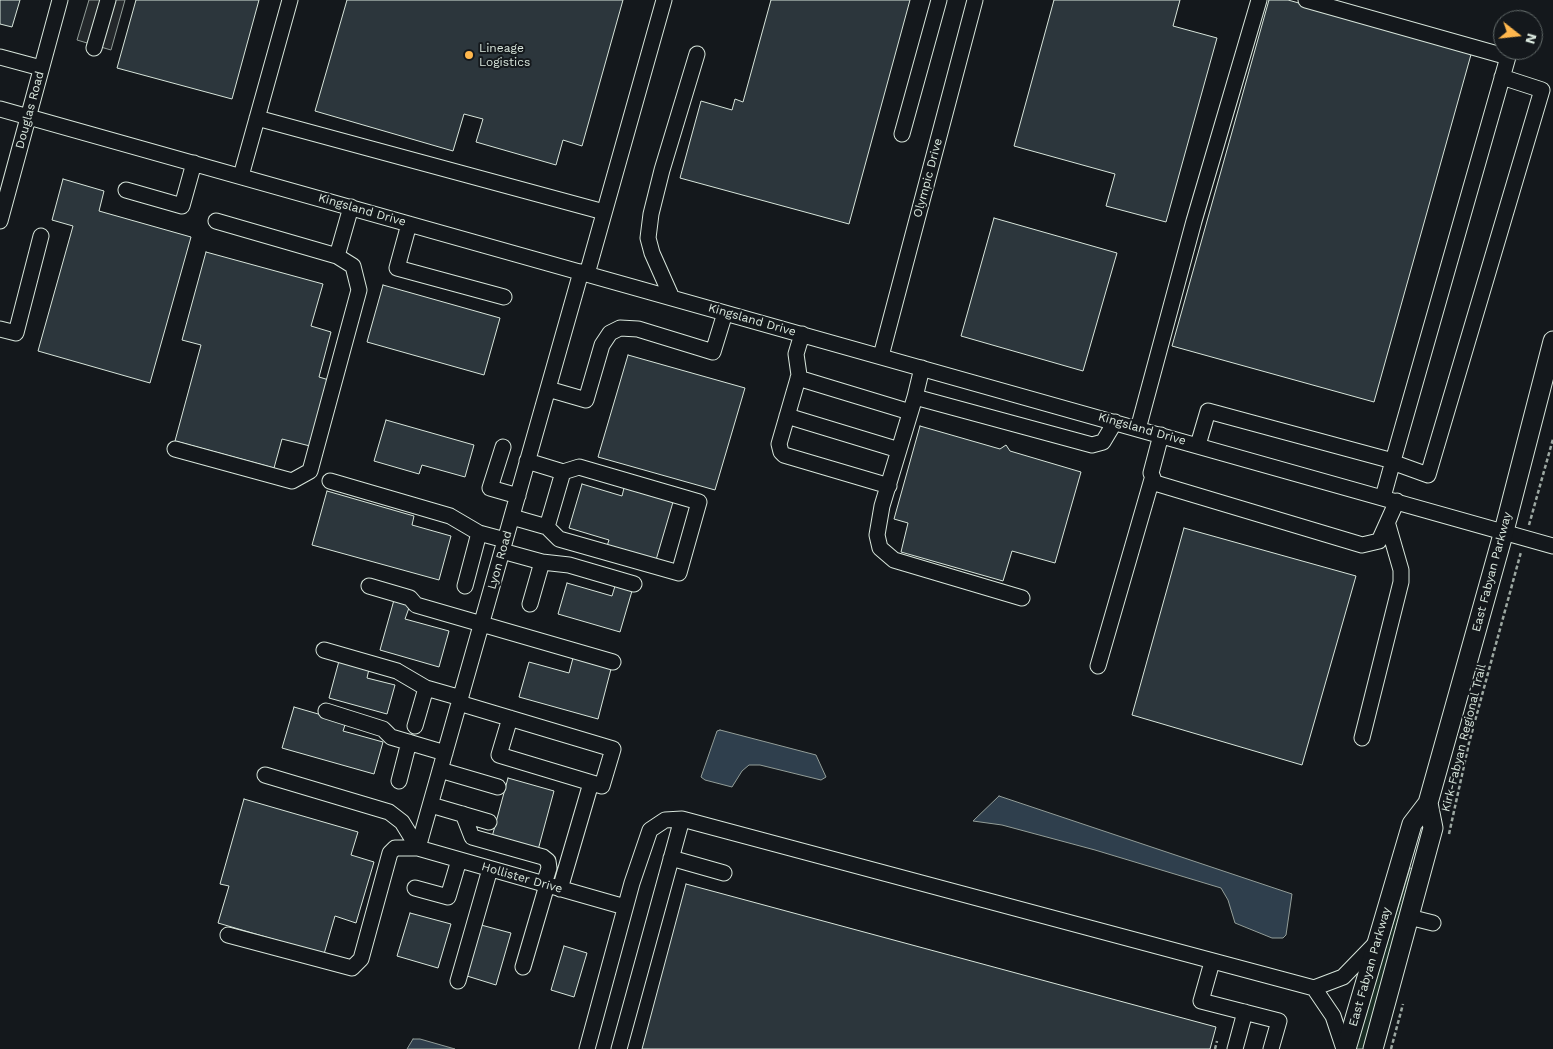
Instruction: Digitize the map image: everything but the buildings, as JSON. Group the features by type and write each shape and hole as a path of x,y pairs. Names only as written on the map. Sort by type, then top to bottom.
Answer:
{"main road":[{"name":"East Fabyan Parkway","path":"1345,1049 1412,824 1428,803 1504,531 1553,341"},
{"name":"East Fabyan Parkway","path":"1373,1049 1433,828 1428,803"}],"street":[{"name":"Douglas Road","path":"0,221 5,178 28,117 60,0"},
{"path":"94,48 108,0"},
{"path":"240,176 290,0"},
{"name":"Lyon Road","path":"418,848 527,461 604,212 664,0"},
{"path":"902,134 939,0"},
{"name":"Olympic Drive","path":"881,356 975,0"},
{"path":"1138,428 1194,221 1259,0"},
{"path":"1306,0 1508,57 1392,461 1388,525 1401,570 1401,582 1362,738"},
{"path":"672,298 652,253 648,238 651,214 662,170 697,54"},
{"path":"0,56 41,68"},
{"path":"1198,445 1208,411 1392,461 1428,475 1542,90 1502,77"},
{"name":"Kingsland Drive","path":"0,109 1553,546"},
{"path":"257,118 604,212"},
{"path":"126,190 182,206 194,163"},
{"path":"337,256 351,207"},
{"path":"175,449 292,481 310,471 359,290 353,266 337,256 216,221"},
{"path":"409,224 397,268 504,297"},
{"path":"0,329 16,333 41,236"},
{"path":"548,389 586,400 602,345 610,333 620,328 638,329 713,352 725,312"},
{"path":"802,334 796,354 798,378 779,448 784,456 888,486"},
{"path":"922,368 888,486 877,535 880,548 894,560 1022,598"},
{"path":"798,378 910,412"},
{"path":"915,397 1092,445 1103,442 1115,422"},
{"path":"787,416 899,450"},
{"path":"1098,666 1152,479 1161,435"},
{"path":"503,446 490,488 518,496"},
{"path":"512,517 547,527 559,539 679,573 699,502 579,467 563,472 527,461"},
{"path":"547,527 563,472"},
{"path":"1152,479 1162,486 1362,546 1379,541 1388,525"},
{"path":"330,481 450,516 479,533 542,562 570,565 634,584"},
{"path":"465,586 479,533"},
{"path":"530,604 542,562"},
{"path":"369,586 410,598 416,605 613,662"},
{"path":"324,650 397,671 426,688 460,701 613,749 602,786 499,755 510,718"},
{"path":"415,726 426,688"},
{"path":"326,711 383,729 391,737 445,753"},
{"path":"399,780 409,742"},
{"path":"440,770 498,787"},
{"path":"265,775 389,812 402,822 418,848"},
{"path":"523,967 551,886 591,783"},
{"path":"431,805 488,822"},
{"path":"463,814 472,837 543,857 548,861 551,886"},
{"path":"587,1049 625,907 650,830 665,820 682,820 1314,988 1343,977 1378,940"},
{"path":"619,1049 682,820"},
{"name":"Hollister Drive","path":"228,935 352,968 361,959 390,853 395,848 418,848 625,907"},
{"path":"671,858 724,873"},
{"path":"415,888 448,897 459,860"},
{"path":"458,981 490,869"},
{"path":"1409,916 1433,923"},
{"path":"1212,962 1201,1001 1278,1021 1271,1049"},
{"path":"1314,988 1333,1016 1345,1049"},
{"path":"1235,1049 1245,1012"}],"path":[{"path":"1530,521 1553,440"},
{"name":"Kirk-Fabyan Regional Trail","path":"1448,837 1469,743 1522,548"},
{"path":"1215,1049 1217,1041"}],"green space":[{"path":"1410,868 1413,869 1364,1049 1355,1049"}],"shaded area":[{"path":"89,0 125,0 111,50 77,40"}],"water":[{"path":"720,730 816,755 826,777 821,780 760,765 749,765 742,771 732,787 705,780 701,777 717,731"},
{"path":"999,796 1292,894 1286,935 1283,938 1272,938 1235,923 1228,900 1221,888 1095,850 1002,825 973,821"},
{"path":"413,1039 420,1039 455,1049 407,1049"}],"place":[{"name":"Lineage Logistics","path":"469,55"}]}
